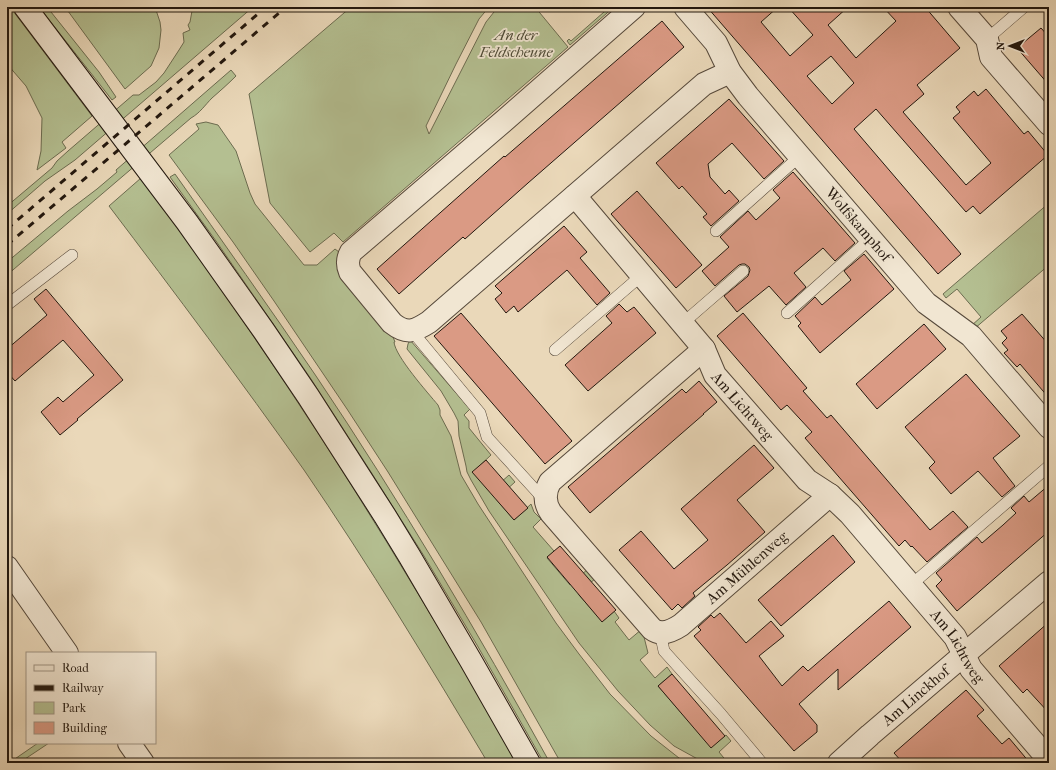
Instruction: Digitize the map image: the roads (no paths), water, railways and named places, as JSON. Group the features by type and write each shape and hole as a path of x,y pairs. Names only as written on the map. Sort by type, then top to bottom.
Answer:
{"street":[{"path":"25,7 187,222 308,396 410,557 529,763"},
{"path":"634,7 351,252 347,262 350,272 392,324 401,330 412,331 429,322 704,84 730,72"},
{"path":"959,7 987,39 991,57 1049,124"},
{"name":"Wolfskamphof","path":"688,8 716,43 730,72 748,96 926,303 971,336 1049,427"},
{"name":"Am Lichtweg","path":"575,196 704,349 715,375 807,480 830,495 850,514 955,637 971,669 1049,760"},
{"path":"660,632 652,629 551,513 546,505 546,490 550,482 704,349"},
{"name":"Am Mühlenweg","path":"660,632 671,631 681,625 830,495"},
{"path":"7,567 66,652"},
{"name":"Am Linckhof","path":"839,763 1049,582"},
{"path":"130,744 143,763"}],"lane":[{"path":"987,39 1024,7"},
{"path":"716,231 800,156"},
{"path":"786,313 871,238"},
{"path":"7,305 72,255"},
{"path":"683,324 743,271"},
{"path":"555,350 642,275"},
{"path":"412,331 417,339 480,413 487,437 539,494 545,497"},
{"path":"911,585 1049,466"},
{"path":"660,632 664,651 762,763"}],"railway":[{"path":"7,229 266,7"},
{"path":"7,245 286,7"}],"park label":[{"name":"An der Feldscheune","path":"516,44"}]}
